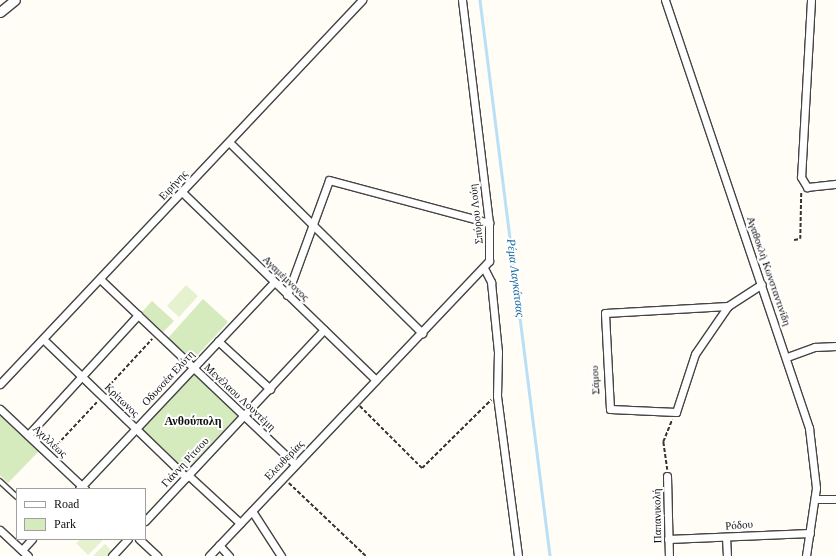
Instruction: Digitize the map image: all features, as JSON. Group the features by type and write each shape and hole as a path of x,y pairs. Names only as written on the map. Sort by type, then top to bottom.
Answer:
{"street":[{"path":"0,12 15,0"},
{"name":"Ειρήνης","path":"0,384 362,0"},
{"name":"Σπύρου Λούη","path":"376,380 484,268 492,252 462,0"},
{"name":"Αγαθοκλή Κωνσταντινίδη","path":"664,0 787,357 811,439 815,499 806,556"},
{"path":"811,0 800,174 804,185 836,184"},
{"path":"229,142 422,333"},
{"path":"287,295 312,225 324,185 331,179 489,223"},
{"name":"Αγαμέμνονoς","path":"182,192 376,380"},
{"path":"484,268 492,289 498,352 497,396 518,556"},
{"name":"Μενέλαου Λουντέμη","path":"100,279 296,464"},
{"name":"Οδυσσέα Ελύτη","path":"82,488 274,282"},
{"path":"676,412 695,354 728,306 762,284"},
{"name":"Σάμου","path":"676,412 616,411 609,408 605,312 728,306"},
{"path":"28,435 138,315"},
{"name":"Γιάννη Ρίτσου","path":"146,520 324,330"},
{"name":"Κρίτωνος","path":"43,338 136,429 240,523"},
{"path":"218,341 270,389"},
{"path":"787,357 818,346 836,346"},
{"name":"Ελευθερίας","path":"209,556 376,380"},
{"name":"Αχιλλέως","path":"0,409 82,488"},
{"name":"Παπανικολή","path":"667,476 669,556"},
{"path":"815,499 836,499"},
{"path":"252,511 281,556"},
{"path":"0,530 28,556"},
{"name":"Ρόδου","path":"668,539 810,533"},
{"path":"726,537 727,556"},
{"path":"22,550 31,540"},
{"path":"112,556 127,540"},
{"path":"140,540 157,556"},
{"path":"219,545 229,556"}],"lane":[{"path":"0,481 16,496"}],"path":[{"path":"794,240 800,239 804,185"},
{"path":"48,454 157,333"},
{"path":"356,402 422,468 497,396"},
{"path":"667,476 663,442 676,412"},
{"path":"283,477 366,556"}],"green space":[{"path":"186,285 198,296 179,317 167,306"},
{"path":"203,299 228,322 192,361 168,338"},
{"path":"152,301 174,321 163,332 142,312"},
{"path":"194,374 238,415 185,472 141,430"},
{"path":"0,414 39,451 8,483 0,475"},
{"path":"80,540 103,540 88,555 76,543"},
{"path":"105,544 112,551 107,556 93,556"}],"waterway":[{"name":"Ρέμα Λαγκάτσας","path":"480,0 550,556"}],"district":[{"name":"Ανθούπολη","path":"193,422"}]}
